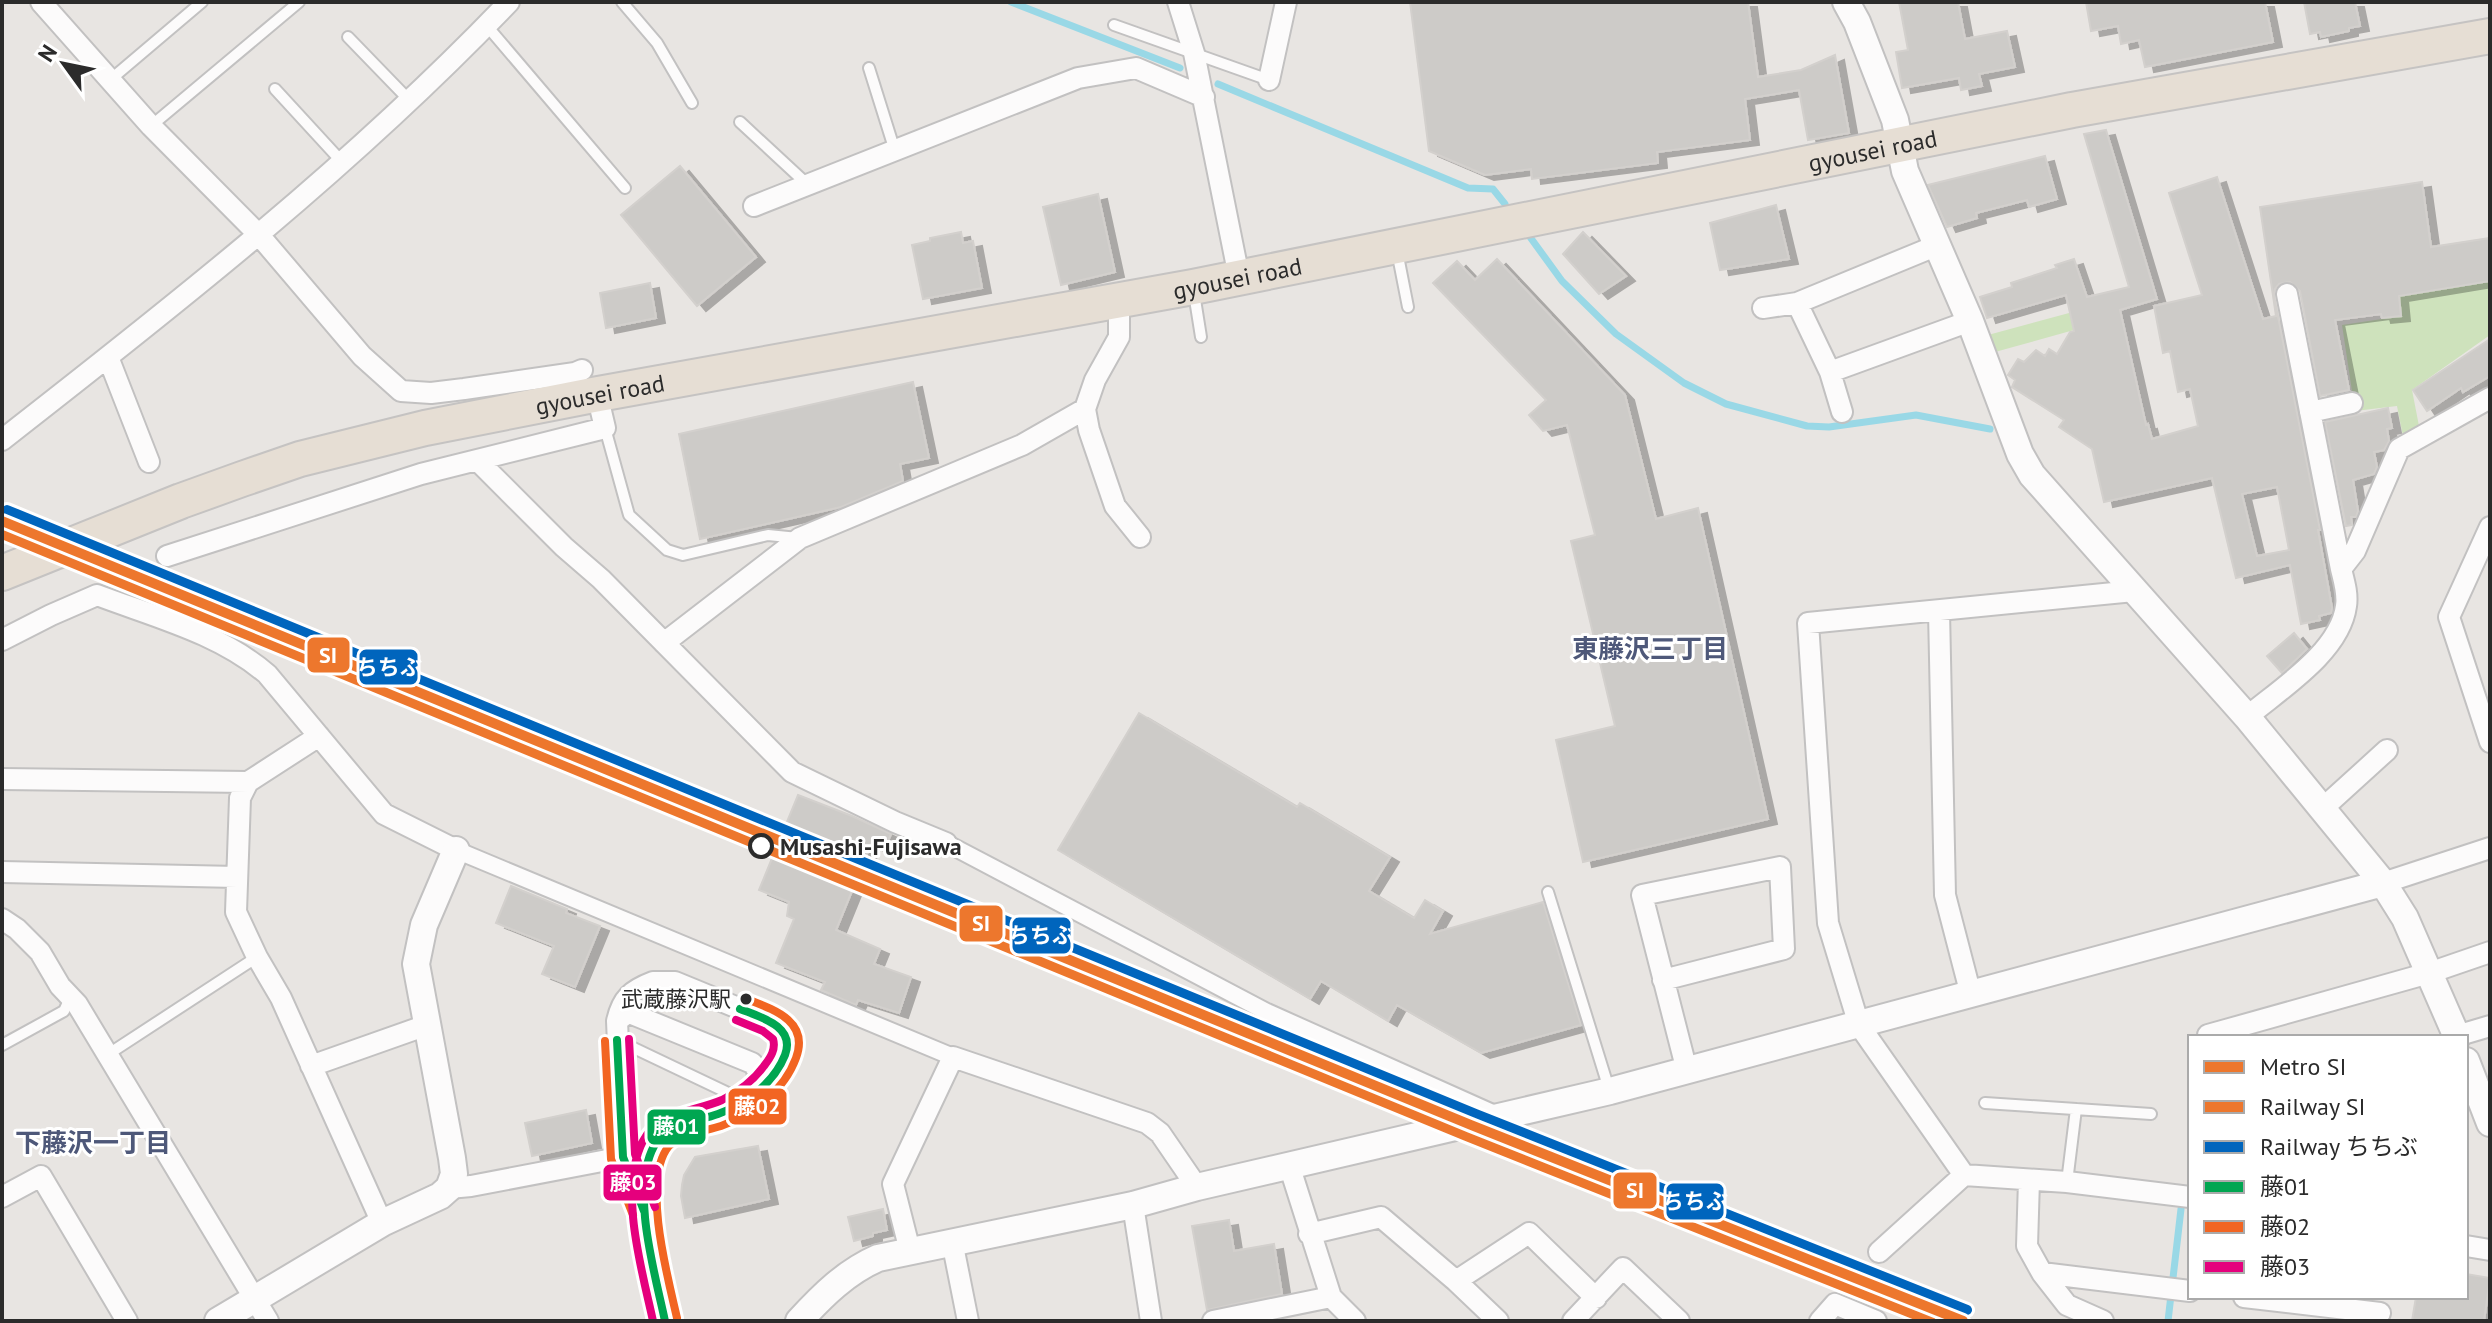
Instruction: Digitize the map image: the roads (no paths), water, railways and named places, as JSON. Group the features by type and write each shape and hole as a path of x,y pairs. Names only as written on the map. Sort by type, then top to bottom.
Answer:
{"highway":[{"name":"gyousei road","path":"2,573 181,501 300,459 589,382 1119,301 2072,110 2490,36"}],"main road":[{"path":"643,1204 665,1321"}],"street":[{"path":"2,440 259,235 343,163 509,2"},
{"path":"1178,2 1204,97 1239,277"},
{"path":"1269,80 1286,2"},
{"path":"1846,2 1857,22 1895,120 1905,171 1970,321 2020,454 2032,475 2247,717 2383,883 2405,918 2454,1035"},
{"path":"48,4 151,126 259,235 362,356 401,391 431,393 575,373 589,382 605,428 421,474 167,556"},
{"path":"754,206 1078,78 1136,68 1204,97"},
{"path":"1763,308 1797,303 1938,245"},
{"path":"2247,717 2326,650 2337,634 2347,604 2287,294"},
{"path":"1119,301 1119,337 1095,380 1085,409 1115,506 1140,537"},
{"path":"1797,303 1830,372 1842,412"},
{"path":"1830,372 1970,321"},
{"path":"108,357 149,462"},
{"path":"2341,569 2355,551 2399,449 2490,398"},
{"path":"2310,412 2352,403"},
{"path":"664,643 800,538 1022,445 1085,409"},
{"path":"478,461 792,772 946,843 1267,1012 1502,1118"},
{"path":"2490,527 2449,617 2490,742"},
{"path":"1964,1175 1859,1025 1828,923 1808,623 2134,591"},
{"path":"2,640 97,595 213,639 245,655 267,674 384,814 953,1057 1147,1123 1160,1133 1197,1187"},
{"path":"1939,611 1945,895 1971,995"},
{"path":"319,736 248,782 240,798 236,912 281,998 382,1223"},
{"path":"2322,809 2387,750"},
{"path":"2,779 248,782"},
{"path":"218,1321 261,1310 382,1223 440,1196 449,1188 454,1174 416,964 424,925 458,846"},
{"path":"799,1321 857,1267 878,1258 1133,1205 1197,1187 1290,1168 1610,1091 2383,883 2490,848"},
{"path":"1663,980 1784,949 1780,867 1642,895 1663,980 1687,1071"},
{"path":"2,872 237,877"},
{"path":"2,919 40,952 107,1055 261,1310"},
{"path":"2208,1035 2429,973 2490,952"},
{"path":"653,982 675,982 777,1024 787,1036 787,1051 776,1071 750,1097 720,1113 678,1126 662,1135 652,1148 643,1204 623,1157 617,1030 626,996 653,982"},
{"path":"617,1030 626,1014 632,1014 752,1063 758,1070 750,1097"},
{"path":"311,1066 427,1025"},
{"path":"2461,1035 2490,1026"},
{"path":"910,1251 893,1184 953,1057"},
{"path":"2468,1067 2483,1114"},
{"path":"449,1188 623,1157"},
{"path":"1290,1168 1331,1297 1355,1321"},
{"path":"1879,1252 1964,1175 2186,1193"},
{"path":"2,1197 41,1176 127,1321"},
{"path":"2029,1180 2027,1246 2042,1273 2067,1305 2103,1321"},
{"path":"1133,1205 1151,1321"},
{"path":"1309,1234 1381,1217 1498,1321"},
{"path":"1456,1281 1529,1233 1596,1298"},
{"path":"952,1241 968,1321"},
{"path":"2468,1246 2490,1250"},
{"path":"1573,1321 1623,1268 1679,1321"},
{"path":"2042,1273 2188,1291"},
{"path":"1213,1321 1331,1297"},
{"path":"2265,1299 2380,1310"},
{"path":"1820,1321 1835,1304 1876,1321"}],"lane":[{"path":"110,80 202,2"},
{"path":"151,126 299,2"},
{"path":"622,2 657,43 692,103"},
{"path":"1114,25 1269,80"},
{"path":"487,26 625,188"},
{"path":"348,37 410,101"},
{"path":"869,68 895,151"},
{"path":"275,89 343,163"},
{"path":"740,122 808,185"},
{"path":"1395,245 1408,307"},
{"path":"1193,287 1201,337"},
{"path":"605,428 629,515 667,550 683,555 768,535 800,538"},
{"path":"1548,892 1610,1091"},
{"path":"107,1055 257,957"},
{"path":"2,1045 64,1011 70,998"},
{"path":"617,1030 750,1097"},
{"path":"1985,1103 2151,1114"},
{"path":"2067,1182 2076,1109"}],"waterway":[{"path":"1011,2 1180,68"},
{"path":"1218,84 1468,188 1493,189 1505,204"},
{"path":"1530,237 1562,281 1616,334 1684,383 1726,404 1807,426 1829,427 1916,415 1990,429"},
{"path":"2168,1321 2181,1209"}],"metro line":[{"name":"SI","path":"2,521 1471,1125 1963,1321"}],"rail line":[{"name":"ちちぶ","path":"7,510 1476,1114 1967,1310"},
{"name":"SI","path":"2,534 1466,1136 1931,1321"}],"place":[{"name":"Musashi-Fujisawa","path":"761,846"},
{"name":"武蔵藤沢駅","path":"746,999"}],"district":[{"name":"東藤沢三丁目","path":"1650,648"},
{"name":"下藤沢一丁目","path":"93,1142"}]}
